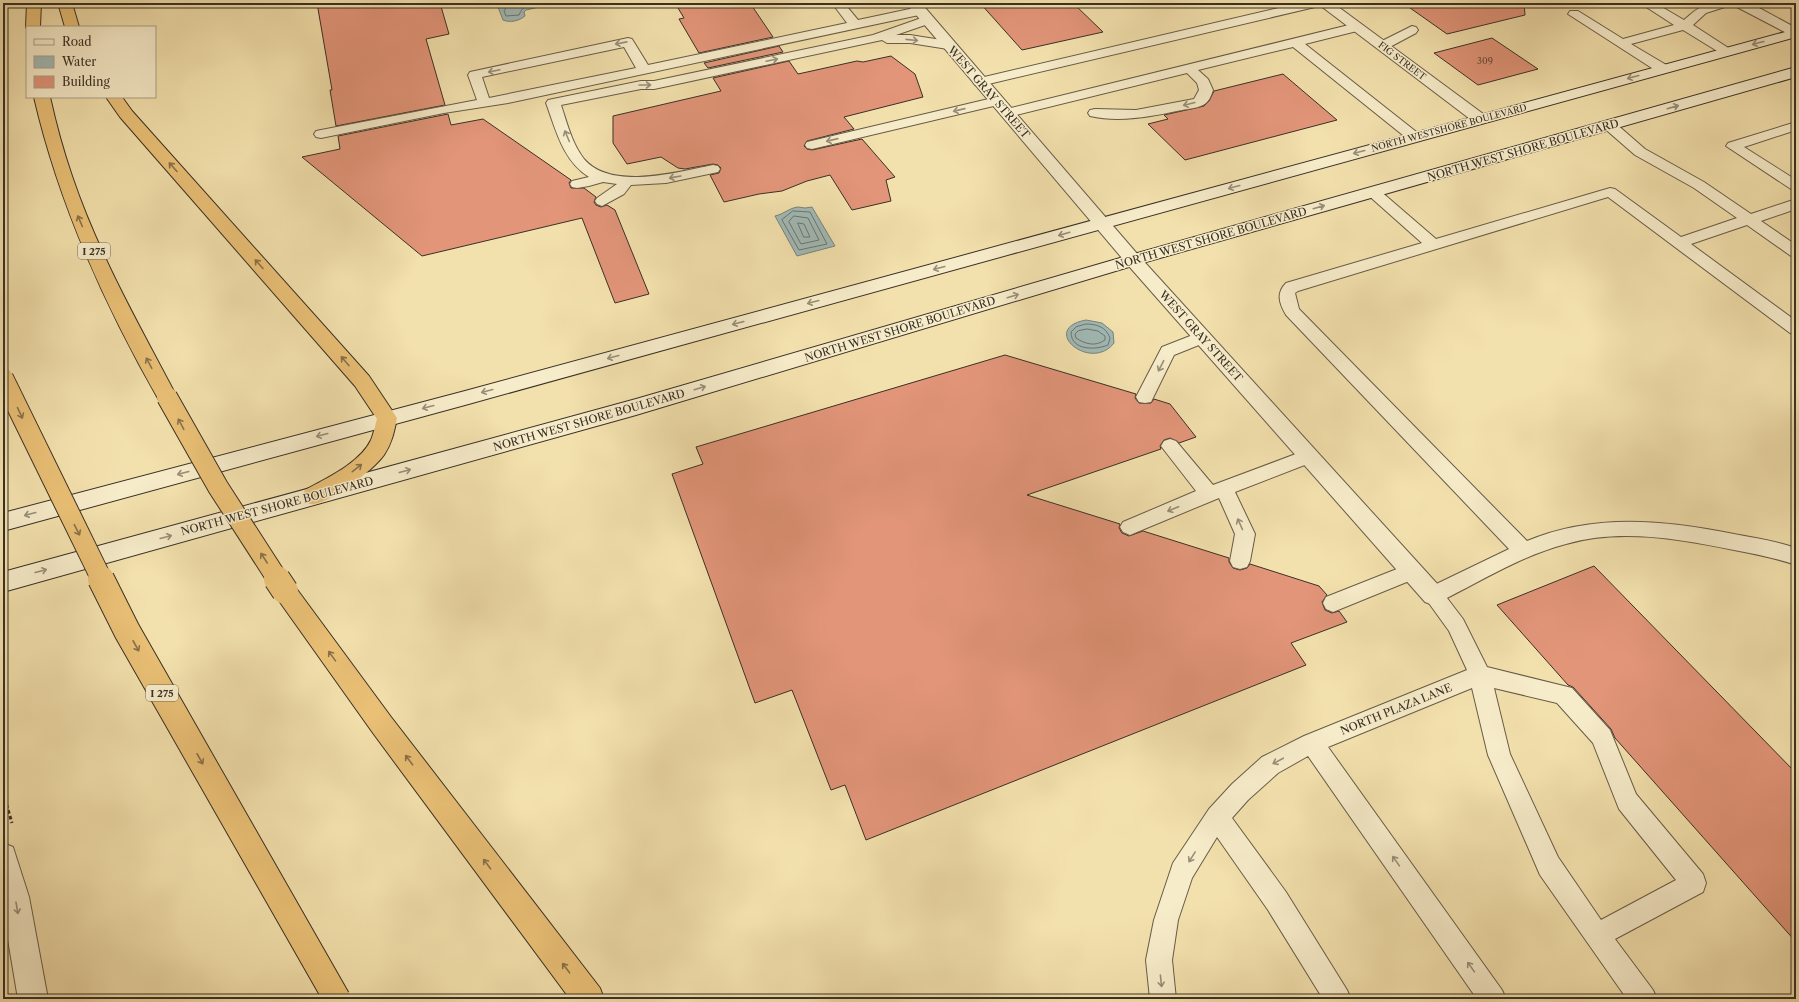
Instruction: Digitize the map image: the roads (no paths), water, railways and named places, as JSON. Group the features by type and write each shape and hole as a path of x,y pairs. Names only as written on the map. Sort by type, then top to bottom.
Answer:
{"highway":[{"path":"34,3 34,26"},
{"path":"65,3 72,26"},
{"name":"I 275","path":"42,98 57,158 72,202 120,307 167,397 218,487 285,591 382,725 589,999"},
{"path":"115,98 126,114 362,381 387,418 382,439 364,462 339,482 313,496"},
{"name":"I 275","path":"3,378 56,489 127,631 337,999"}],"main road":[{"name":"FIG STREET","path":"1324,3 1480,119"},
{"path":"1740,3 1796,33"},
{"name":"WEST GRAY STREET","path":"920,11 1133,260 1433,594"},
{"name":"NORTH WESTSHORE BOULEVARD","path":"1102,223 1796,33"},
{"name":"NORTH WEST SHORE BOULEVARD","path":"3,582 636,408 1133,260 1796,72"},
{"path":"3,522 1102,223"},
{"path":"3,857 15,897 33,999"}],"lane":[{"path":"838,3 855,24"},
{"path":"980,82 1315,3"},
{"path":"1646,3 1727,51"},
{"path":"1621,43 1685,26 1702,10 1724,3"},
{"path":"322,134 484,102 508,99 920,11"},
{"path":"876,38 920,11"},
{"path":"1574,14 1663,69"},
{"path":"1008,113 1357,28"},
{"path":"1382,46 1412,30"},
{"path":"713,169 676,178 627,181 601,177 585,168 574,154 553,103 641,85 654,85 876,38 910,39 948,45"},
{"path":"484,102 475,75 628,42 644,70"},
{"path":"1295,42 1414,137"},
{"path":"1095,113 1135,115 1158,112 1199,102 1203,98 1206,90 1203,82 1188,68"},
{"path":"812,145 997,101"},
{"path":"1609,125 1640,152 1699,185 1796,252"},
{"path":"1794,129 1733,146 1796,186"},
{"path":"577,184 589,182 601,177"},
{"path":"602,201 619,191 627,181"},
{"path":"1373,192 1432,244"},
{"path":"1524,551 1292,311 1287,298 1287,292 1292,288 1432,244 1610,192 1796,329"},
{"path":"1678,243 1796,204"},
{"path":"1145,397 1168,352 1203,337"},
{"path":"1170,446 1216,491 1245,534 1240,561"},
{"path":"1130,527 1216,491 1309,456"},
{"path":"1433,594 1546,541 1578,533 1622,529 1673,531 1795,555"},
{"path":"1333,603 1412,570"},
{"name":"WEST GRAY STREET","path":"1433,594 1456,625 1480,675 1499,756 1549,866 1644,999"},
{"path":"1480,675 1564,695 1602,738 1627,802 1694,883 1598,935"},
{"name":"NORTH PLAZA LANE","path":"1164,999 1159,960 1166,920 1182,872 1216,817 1240,792 1270,765 1312,743 1480,675"},
{"path":"1312,743 1493,999"},
{"path":"1216,817 1277,901 1338,999"}],"water":[{"path":"514,3 547,3 548,5 526,10 524,12 525,16 517,20 503,20 498,7"},
{"path":"798,207 812,207 835,246 797,256 775,216"},
{"path":"1086,320 1102,323 1113,332 1114,343 1104,351 1093,353 1082,351 1073,346 1068,339 1067,332 1072,325"}]}
